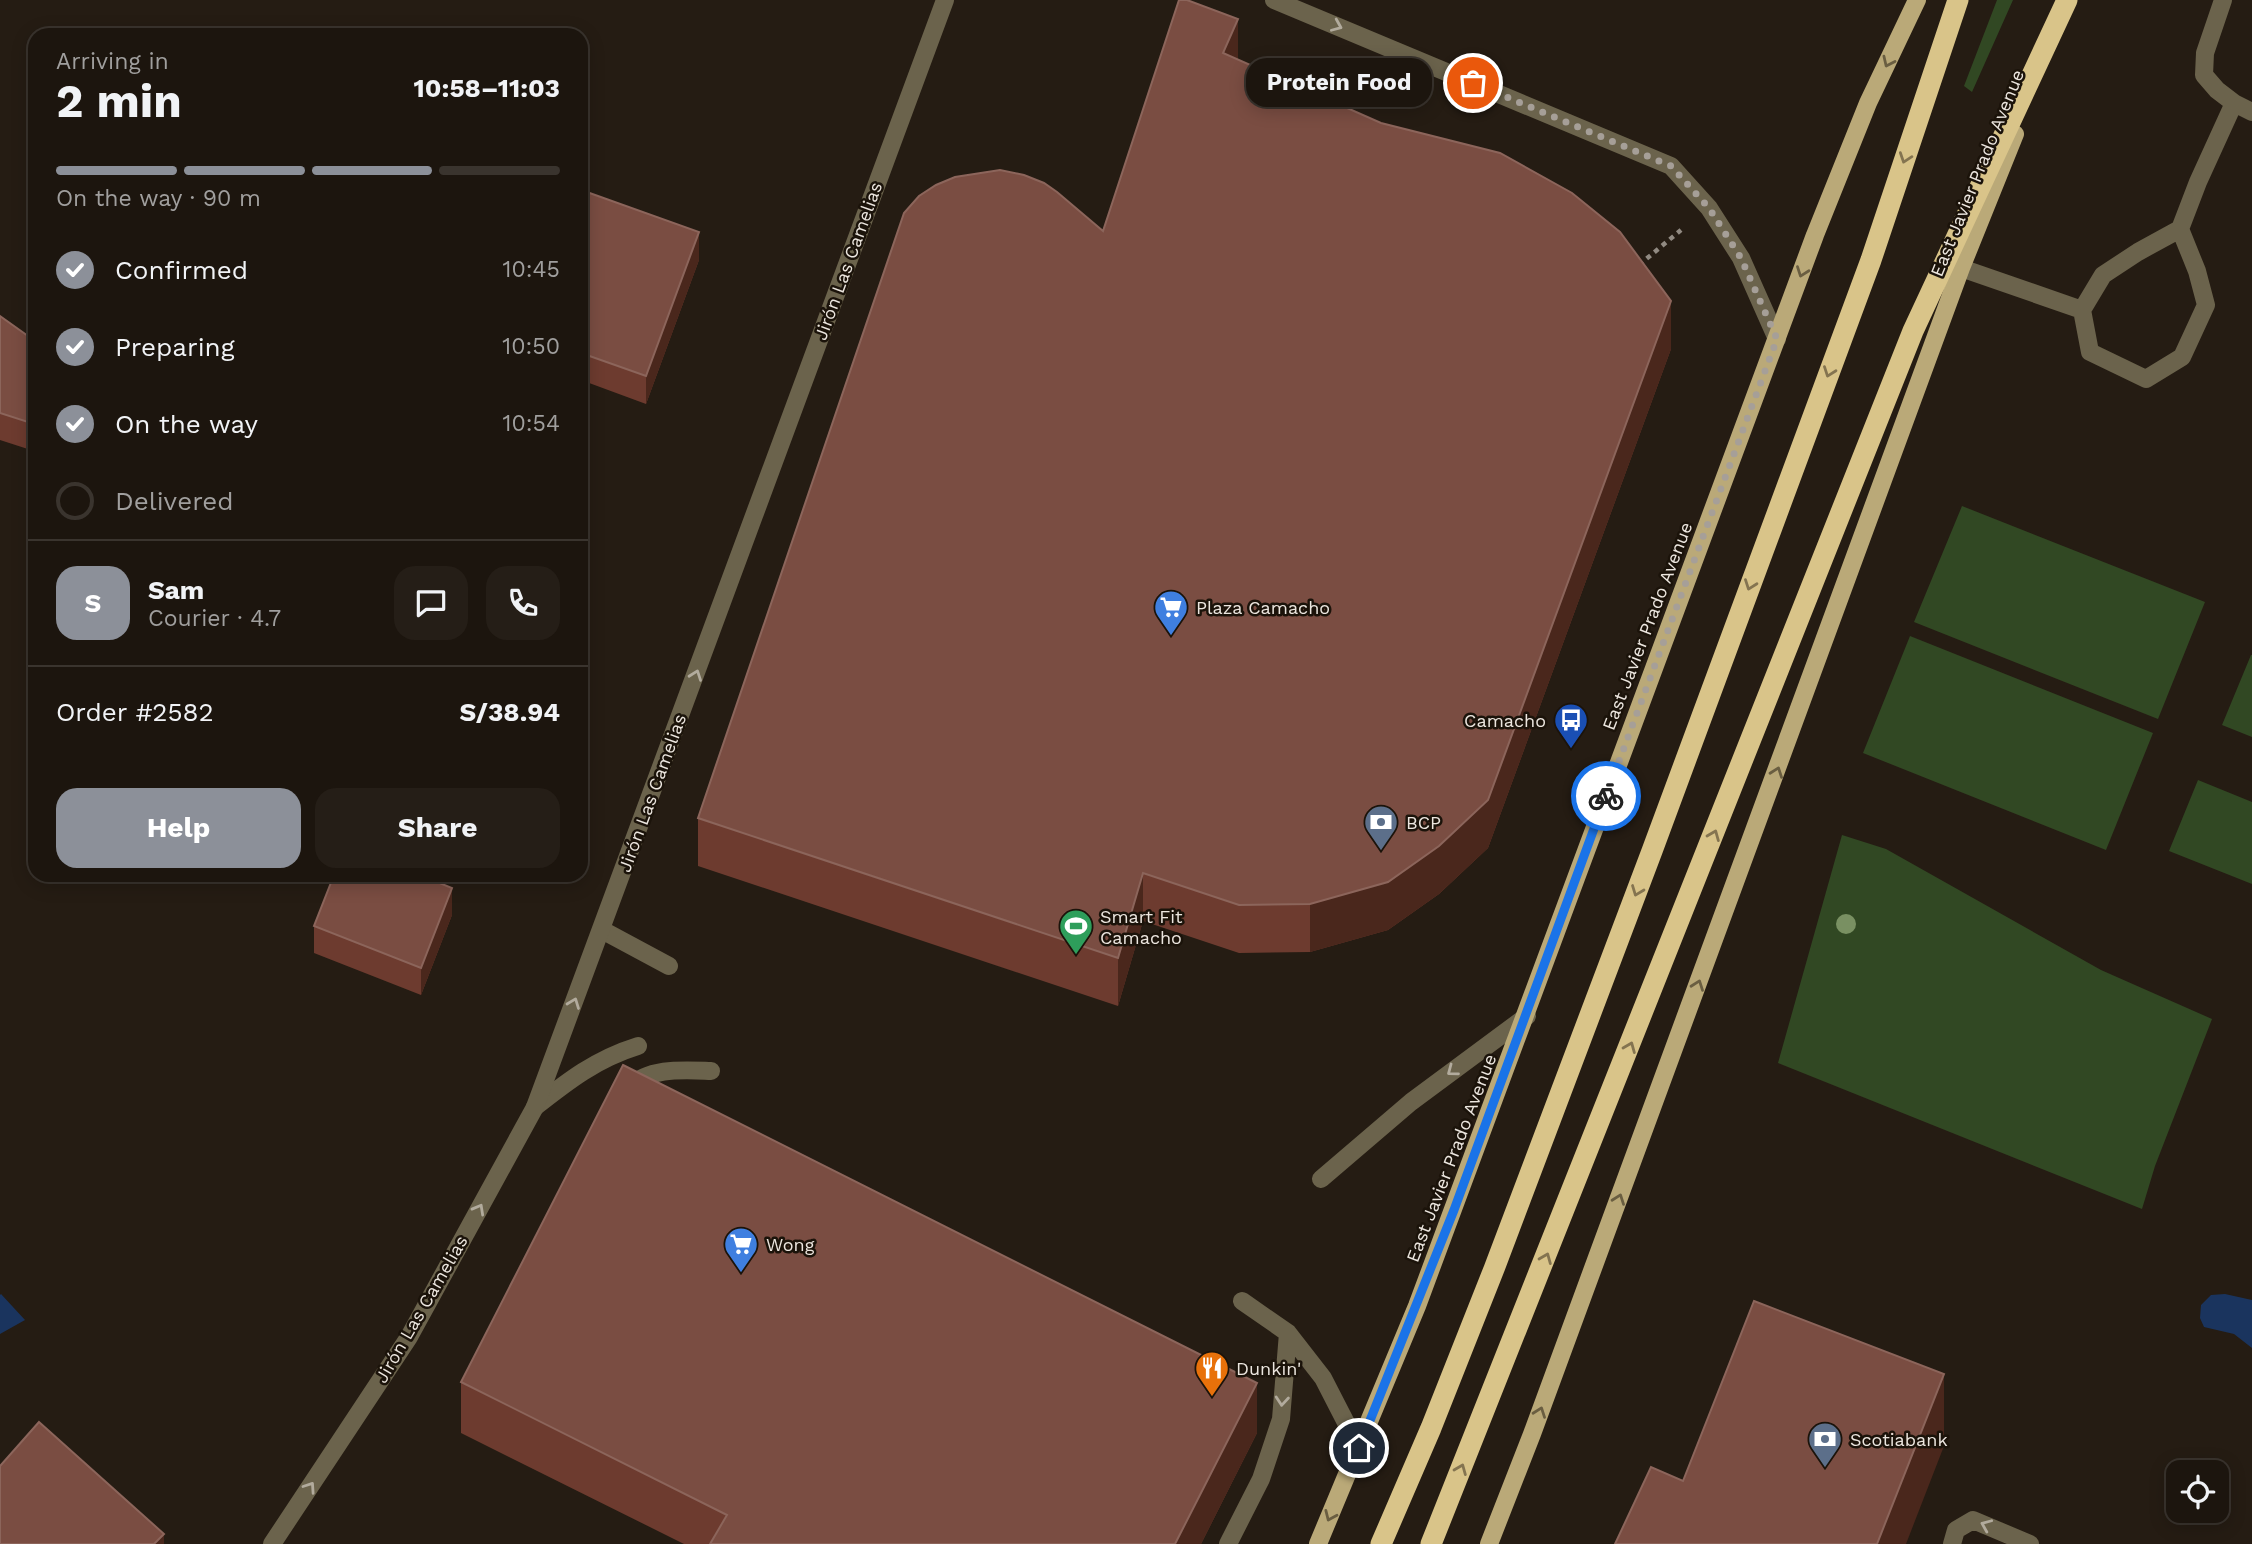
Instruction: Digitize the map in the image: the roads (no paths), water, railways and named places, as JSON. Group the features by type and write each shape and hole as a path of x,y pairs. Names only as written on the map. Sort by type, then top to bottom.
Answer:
{"highway":[{"path":"1381,1544 1494,1269 1656,839 1871,260 1958,0"},
{"path":"1434,1538 1913,331 2068,0"}],"main road":[{"name":"East Javier Prado Avenue","path":"1318,1544 1417,1306 1815,235 1868,103 1917,0"},
{"name":"East Javier Prado Avenue","path":"1489,1544 1532,1434 1961,268 2068,0"}],"street":[{"name":"Jirón Las Camelias","path":"272,1544 409,1337 535,1107 945,0"},
{"path":"1274,0 1671,166 1709,208 1741,258 1777,339"},
{"path":"2223,0 2205,53 2204,75 2234,103 2252,111"},
{"path":"2180,229 2197,271 2206,305 2182,358 2146,379 2090,352 2082,310 2103,275 2180,229 2234,103"},
{"path":"1961,268 2082,310"},
{"path":"602,930 669,967"},
{"path":"1321,1179 1411,1102 1527,1016"},
{"path":"535,1107 580,1071 638,1046"},
{"path":"618,1099 637,1079 682,1069 711,1071"},
{"path":"1242,1301 1288,1333 1322,1378 1359,1448"},
{"path":"1228,1544 1261,1479 1281,1419 1288,1333"},
{"path":"1952,1544 1956,1530 1973,1520 2030,1544"}],"water":[{"path":"2225,1294 2252,1300 2252,1348 2234,1334 2204,1327 2200,1318 2201,1305 2211,1295"},
{"path":"0,1295 25,1320 0,1334"}],"place":[{"name":"Protein Food","path":"1473,83"},
{"name":"Plaza Camacho","path":"1171,637"},
{"name":"Camacho","path":"1571,750"},
{"name":"BCP","path":"1381,852"},
{"name":"Smart Fit Camacho","path":"1076,956"},
{"name":"Wong","path":"741,1274"},
{"name":"Dunkin'","path":"1212,1398"},
{"name":"Scotiabank","path":"1825,1469"}]}
